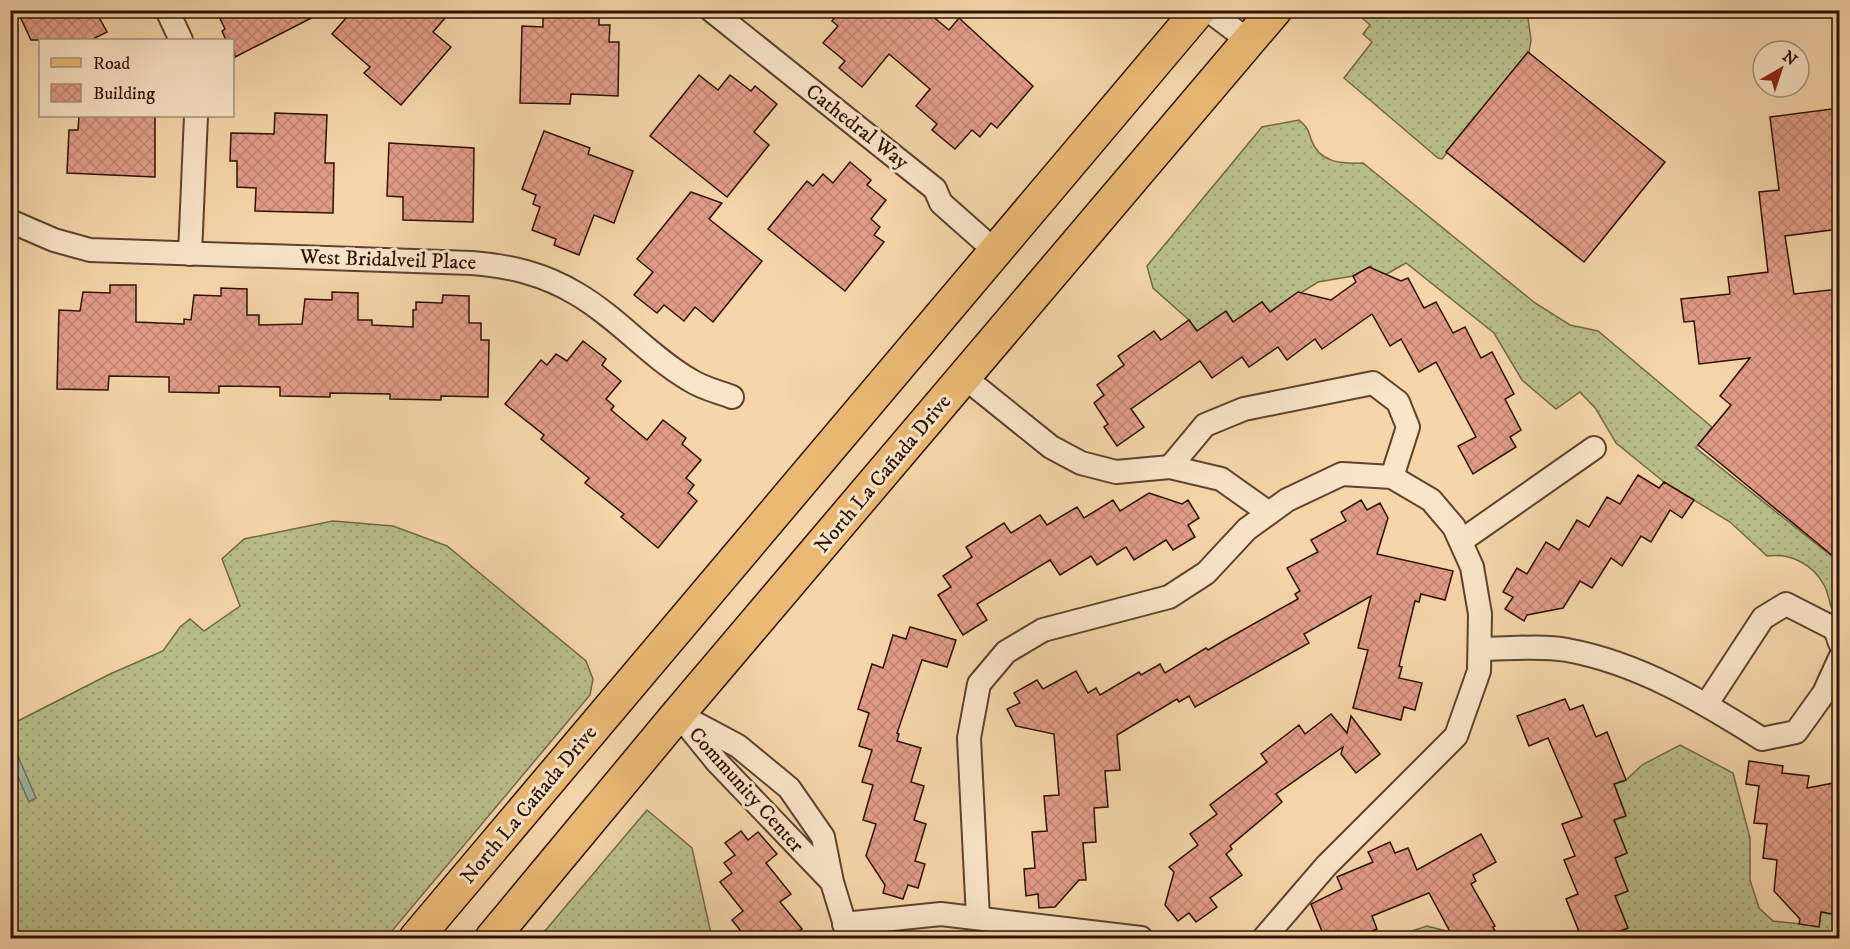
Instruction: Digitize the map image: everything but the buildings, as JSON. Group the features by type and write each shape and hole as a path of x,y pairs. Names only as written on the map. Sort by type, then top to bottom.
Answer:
{"main road":[{"name":"North La Cañada Drive","path":"416,939 994,250 1199,10"},
{"name":"North La Cañada Drive","path":"492,939 678,714 1275,10"}],"street":[{"path":"167,10 181,39"},
{"name":"Cathedral Way","path":"711,10 935,189 941,202 994,250"},
{"path":"1209,10 1249,41"},
{"path":"1237,10 1249,41"},
{"path":"190,254 196,117"},
{"name":"West Bridalveil Place","path":"10,222 54,240 90,250 472,263 530,272 557,283 592,303 657,358 692,382 732,397"},
{"path":"964,378 1051,447 1081,463 1116,472 1170,467 1221,479 1269,513"},
{"path":"1170,467 1205,425 1234,413 1372,382 1398,402 1408,427 1392,477"},
{"path":"1461,541 1594,448"},
{"path":"978,918 969,738 979,684 1006,652 1043,630 1169,597 1206,573 1247,529 1287,500 1342,474 1392,477 1431,500 1455,527 1472,567 1480,614 1479,671 1456,736 1326,866 1264,939"},
{"path":"1706,705 1763,618 1786,604 1835,629 1839,643"},
{"path":"1480,649 1566,650 1628,668 1706,705 1762,739 1796,732 1824,693 1839,658"},
{"name":"Community Center","path":"678,714 717,762 832,882"},
{"name":"Community Center","path":"678,714 738,746 789,788 823,837 832,882 847,931"},
{"path":"847,931 941,914 1141,939"}],"green space":[{"path":"1367,11 1527,11 1531,40 1529,52 1442,159 1438,158 1344,78 1372,42 1363,34 1370,25 1362,18"},
{"path":"1299,120 1307,128 1315,147 1325,157 1339,162 1363,163 1535,303 1570,325 1598,331 1712,427 1696,448 1839,562 1839,619 1833,610 1824,585 1814,571 1792,558 1767,556 1730,522 1664,482 1616,443 1596,409 1580,392 1556,409 1522,380 1494,333 1406,263 1378,279 1371,266 1353,276 1318,282 1270,312 1262,302 1233,322 1226,312 1197,331 1189,320 1153,288 1147,266 1262,127"},
{"path":"333,521 393,526 447,546 586,661 593,679 590,695 386,938 11,938 12,724 110,674 163,651 180,627 190,619 204,631 240,606 222,559 244,539"},
{"path":"1680,745 1733,773 1750,838 1750,880 1759,908 1773,921 1819,926 1821,912 1832,914 1839,905 1839,938 1617,938 1615,933 1628,928 1615,896 1615,858 1627,853 1614,820 1626,815 1614,784 1626,780 1642,765"},
{"path":"647,810 692,848 712,938 539,938"},
{"path":"1427,926 1450,932 1454,938 1399,938 1409,932"}],"shaded area":[{"path":"11,740 36,798 29,802 11,761"}]}
